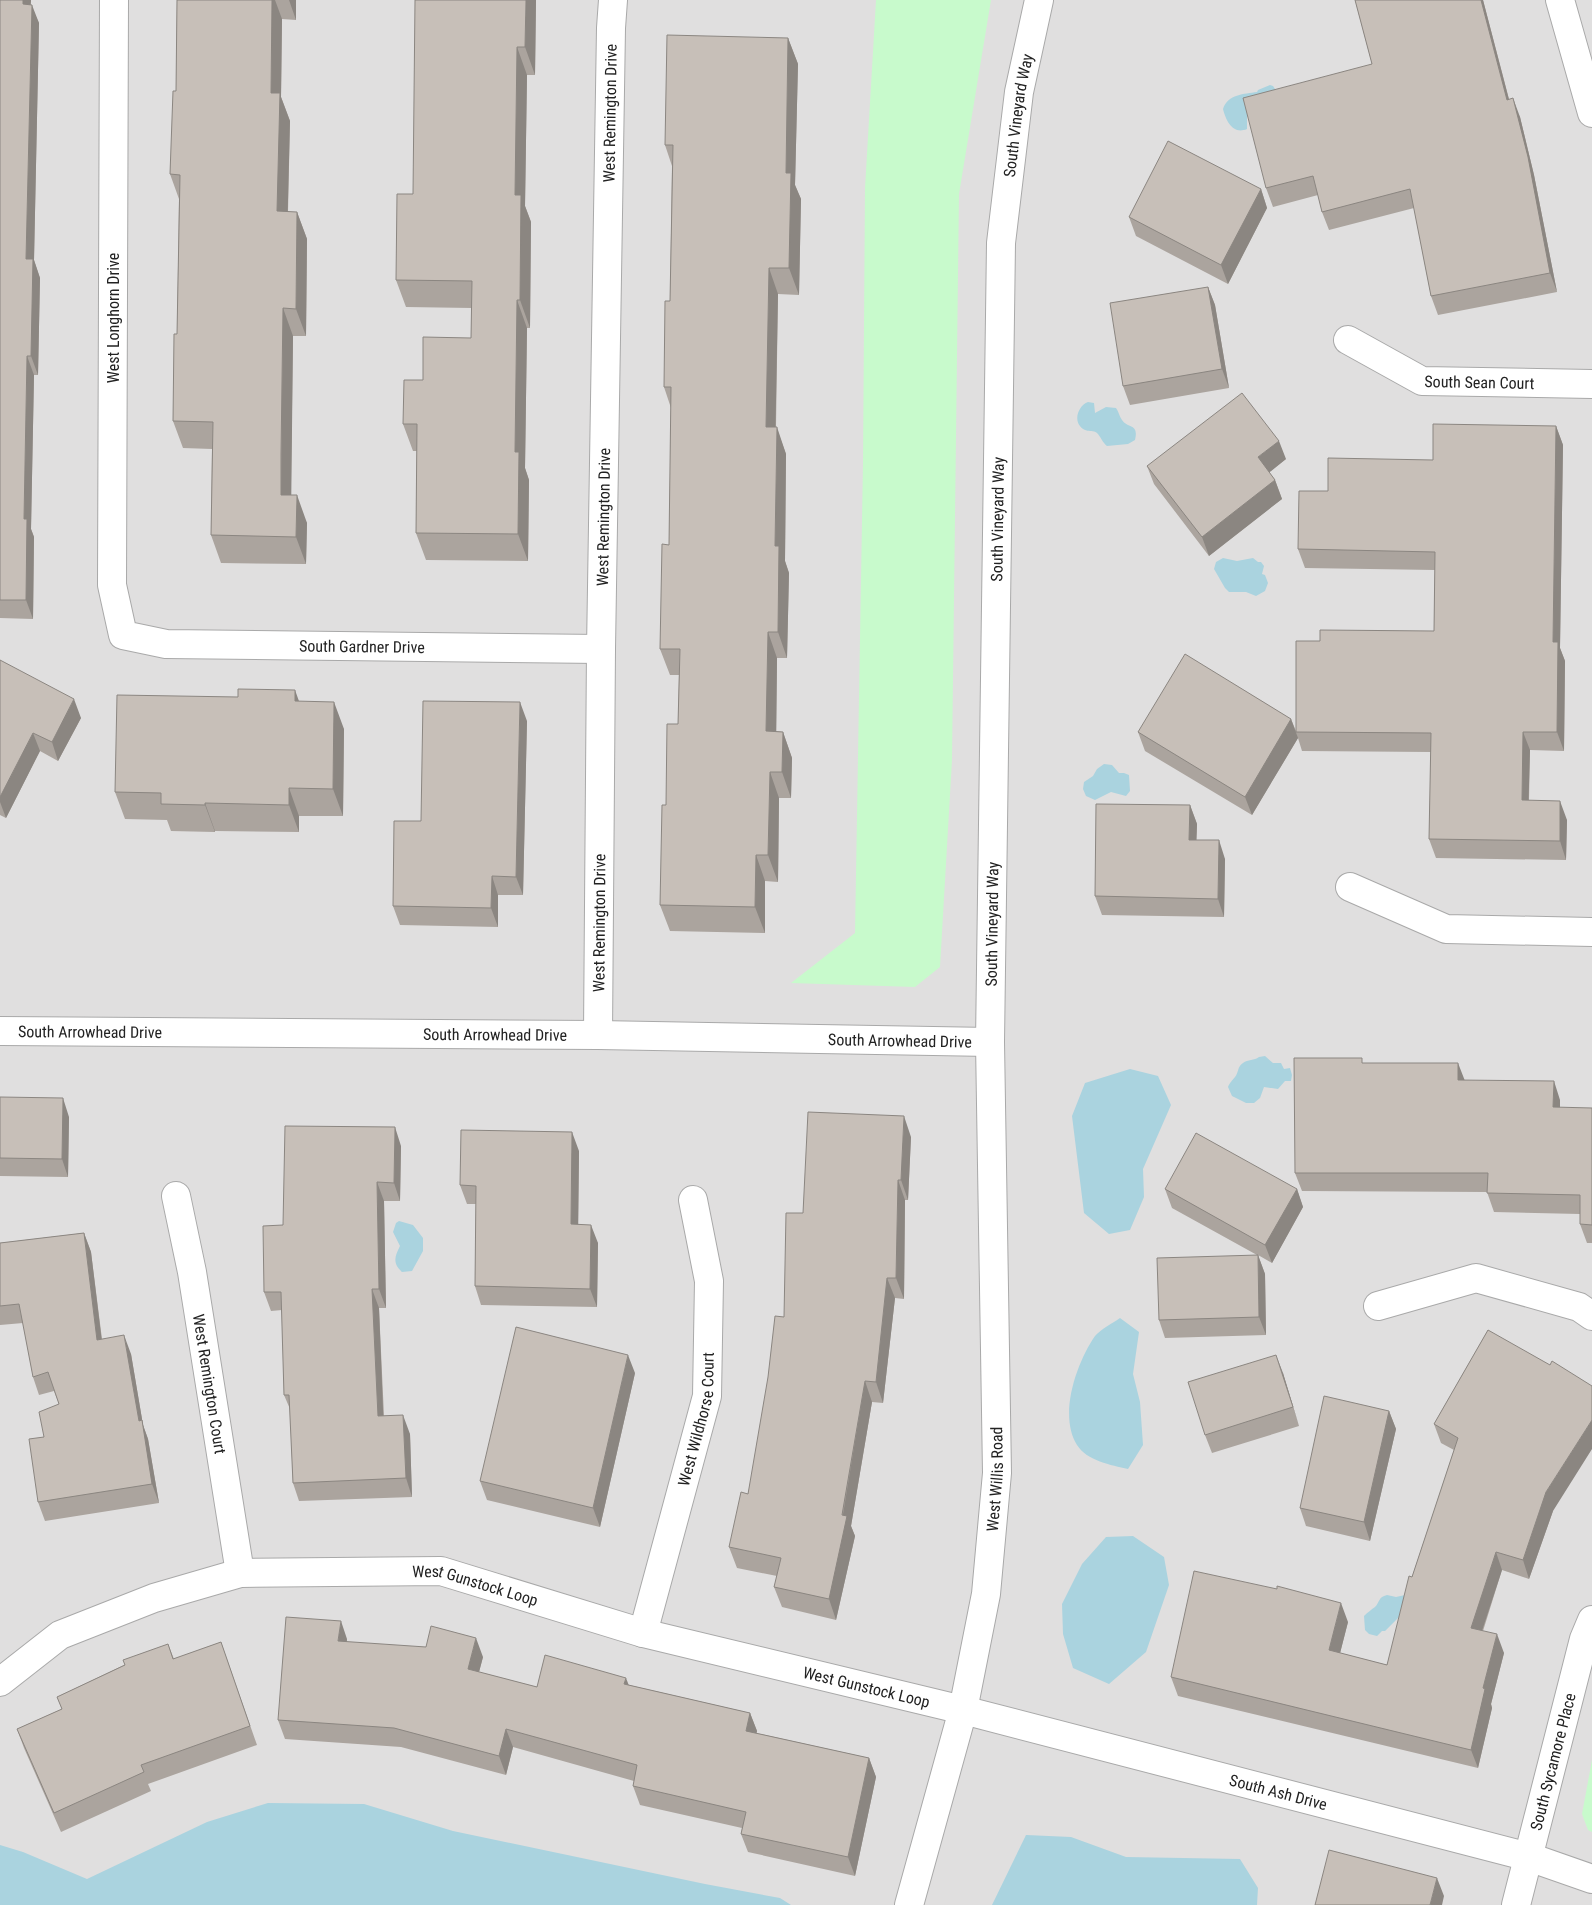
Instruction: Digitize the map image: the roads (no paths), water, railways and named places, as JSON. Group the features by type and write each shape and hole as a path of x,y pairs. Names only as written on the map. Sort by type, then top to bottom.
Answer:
{"street":[{"name":"West Longhorn Drive","path":"114,0 112,585 123,635"},
{"name":"West Remington Drive","path":"598,1035 611,28 614,0"},
{"name":"South Vineyard Way","path":"990,1042 1000,243 1019,92 1039,0"},
{"path":"1560,0 1592,113"},
{"name":"South Sean Court","path":"1348,340 1422,381 1592,384"},
{"name":"South Gardner Drive","path":"123,635 166,644 602,649"},
{"path":"1350,887 1446,929 1592,932"},
{"name":"South Arrowhead Drive","path":"0,1031 598,1035 990,1042"},
{"name":"West Willis Road","path":"909,1905 963,1710 986,1594 997,1473 990,1042"},
{"name":"West Remington Court","path":"176,1196 192,1272 240,1572"},
{"name":"West Wildhorse Court","path":"643,1633 707,1396 709,1281 693,1200"},
{"path":"1378,1306 1476,1278 1579,1307 1592,1316"},
{"name":"West Gunstock Loop","path":"0,1682 60,1635 154,1598 240,1572 441,1571 643,1633 963,1710"},
{"name":"South Sycamore Place","path":"1516,1905 1584,1639 1592,1620"},
{"name":"South Ash Drive","path":"963,1710 1529,1857 1592,1879"}],"water":[{"path":"1270,85 1277,92 1247,117 1247,129 1238,130 1231,126 1223,109 1225,104 1237,96 1257,92"},
{"path":"1088,402 1094,403 1095,413 1106,407 1116,408 1124,423 1136,431 1135,440 1128,444 1107,446 1097,433 1081,427 1077,420 1079,411"},
{"path":"1223,558 1237,561 1253,558 1261,562 1264,566 1262,574 1265,575 1268,583 1265,591 1256,596 1246,592 1229,592 1214,569 1216,562"},
{"path":"1104,764 1112,765 1119,773 1129,775 1130,791 1126,796 1111,792 1095,800 1086,796 1083,789 1084,782 1093,776 1097,769"},
{"path":"1265,1056 1273,1063 1281,1063 1284,1069 1290,1068 1291,1081 1285,1081 1278,1089 1264,1087 1260,1098 1254,1103 1246,1103 1232,1096 1228,1087 1241,1065 1247,1061"},
{"path":"1130,1069 1158,1076 1171,1105 1143,1169 1144,1197 1130,1230 1109,1234 1084,1213 1072,1116 1085,1083"},
{"path":"399,1221 413,1225 423,1238 423,1251 412,1271 402,1272 397,1266 396,1256 400,1246 393,1232 396,1223"},
{"path":"1120,1318 1139,1332 1133,1374 1140,1402 1143,1445 1128,1469 1093,1459 1081,1450 1072,1433 1069,1419 1072,1389 1076,1374 1088,1347 1098,1333"},
{"path":"1133,1536 1164,1557 1169,1585 1146,1652 1109,1684 1073,1668 1063,1634 1062,1604 1082,1564 1106,1537"},
{"path":"1387,1595 1396,1597 1405,1595 1399,1617 1377,1636 1369,1634 1365,1630 1364,1616 1375,1607 1382,1597"},
{"path":"268,1803 364,1804 453,1831 780,1898 791,1905 0,1905 0,1845 23,1852 87,1879 207,1822"},
{"path":"1026,1835 1071,1837 1126,1857 1240,1859 1258,1888 1257,1905 992,1905"}]}
